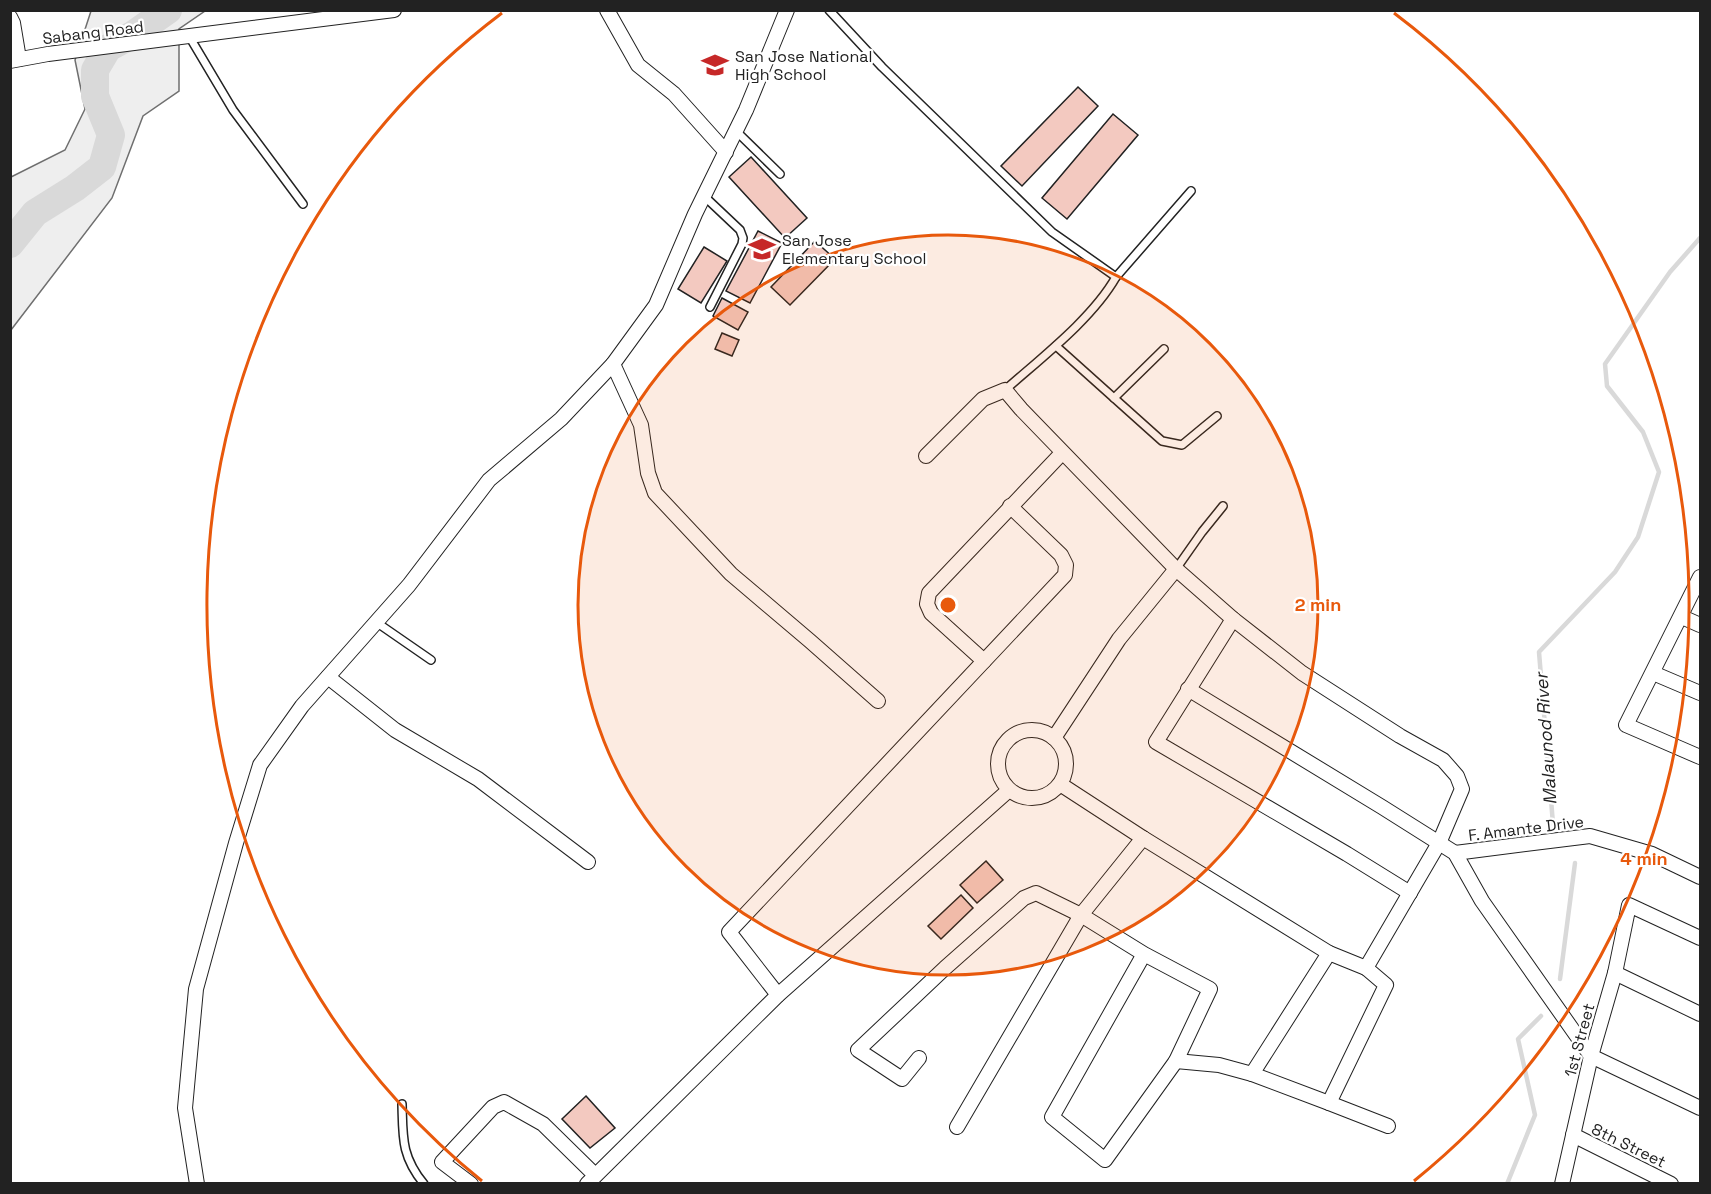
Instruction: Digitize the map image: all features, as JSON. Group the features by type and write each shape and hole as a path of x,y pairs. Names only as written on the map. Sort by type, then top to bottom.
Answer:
{"street":[{"name":"Sabang Road","path":"15,60 394,10"},
{"path":"608,10 638,65 674,94 726,152"},
{"path":"197,1184 185,1108 196,989 260,765 302,706 409,585 489,480 561,419 613,364 656,305 704,196 746,110 787,10"},
{"path":"10,17 13,23 15,60"},
{"path":"613,364 641,425 648,473 655,493 731,574 878,701"},
{"path":"926,456 983,399 1005,390 1062,453 1176,569 1233,620 1302,673 1400,736 1443,760 1457,776 1462,789 1439,843 1366,968"},
{"path":"984,661 931,613 927,604 929,593 1062,453"},
{"path":"778,995 729,932 1065,575 1066,565 1061,555 1010,506"},
{"path":"1054,738 1119,639 1176,569"},
{"path":"1701,577 1626,725 1701,757"},
{"path":"1682,617 1701,625"},
{"path":"1233,620 1156,742 1410,893"},
{"path":"1653,673 1701,693"},
{"path":"328,677 394,730 478,779 588,862"},
{"path":"1188,689 1455,853 1482,901 1591,1056 1701,1108"},
{"path":"1032,730 1044,732 1054,738 1061,745 1065,755 1065,775 1060,784 1052,792 1041,797 1019,796 1002,781 998,770 1003,747 1010,738 1021,732 1032,730"},
{"path":"1060,784 1329,953 1366,968 1386,985 1329,1103"},
{"path":"471,1184 442,1162 493,1107 504,1102 543,1124 591,1179 778,995 1010,790"},
{"name":"F. Amante Drive","path":"1455,853 1590,836 1652,854 1701,877"},
{"path":"957,1127 1082,915 1143,838"},
{"path":"919,1058 902,1079 858,1050 1024,898 1036,893 1082,915 1144,954 1210,989 1176,1061 1105,1160 1052,1117 1144,954"},
{"name":"1st Street","path":"1562,1184 1591,1056 1615,973 1629,905 1701,938"},
{"path":"1252,1074 1329,953"},
{"path":"1615,973 1701,1014"},
{"path":"1176,1061 1219,1065 1252,1074 1389,1126"},
{"name":"8th Street","path":"1573,1135 1671,1184"}],"lane":[{"path":"830,10 890,75 1052,232 1116,277"},
{"path":"189,36 233,110 303,204"},
{"path":"736,131 780,174"},
{"path":"1005,390 1056,346 1105,296 1116,277 1191,191"},
{"path":"704,196 740,230 743,238 710,307"},
{"path":"1056,346 1162,441 1182,445 1217,416"},
{"path":"1114,398 1164,349"},
{"path":"1176,569 1223,506"},
{"path":"376,622 431,660"},
{"path":"402,1104 403,1144 410,1163 424,1184"}],"shaded area":[{"path":"91,11 205,11 179,29 179,91 143,116 112,198 11,330 11,177 65,150 85,109 75,60"}],"building":[{"path":"1078,87 1098,106 1022,186 1001,166"},
{"path":"1113,114 1138,135 1067,219 1042,198"},
{"path":"751,157 807,218 785,238 729,177"},
{"path":"758,231 782,243 750,303 726,291"},
{"path":"815,241 835,259 790,305 771,287"},
{"path":"704,247 727,261 701,303 678,289"},
{"path":"722,298 748,312 738,330 713,316"},
{"path":"722,333 739,340 732,356 715,349"},
{"path":"986,861 1003,880 977,903 960,885"},
{"path":"961,895 973,908 941,939 928,926"},
{"path":"586,1096 615,1128 590,1148 562,1119"}],"waterway":[{"path":"10,244 35,213 75,188 102,167 111,135 95,96 95,70 108,48 134,34 168,10"},
{"name":"Malaunod River","path":"1553,824 1539,652 1615,572 1638,537 1659,472 1643,432 1607,386 1605,364 1670,272 1700,238"},
{"name":"Malaunod River","path":"1560,979 1575,863"},
{"name":"Malaunod River","path":"1507,1184 1535,1115 1518,1039 1541,1016"}],"place":[{"name":"San Jose National High School","path":"715,65"},
{"name":"San Jose Elementary School","path":"762,249"}]}
